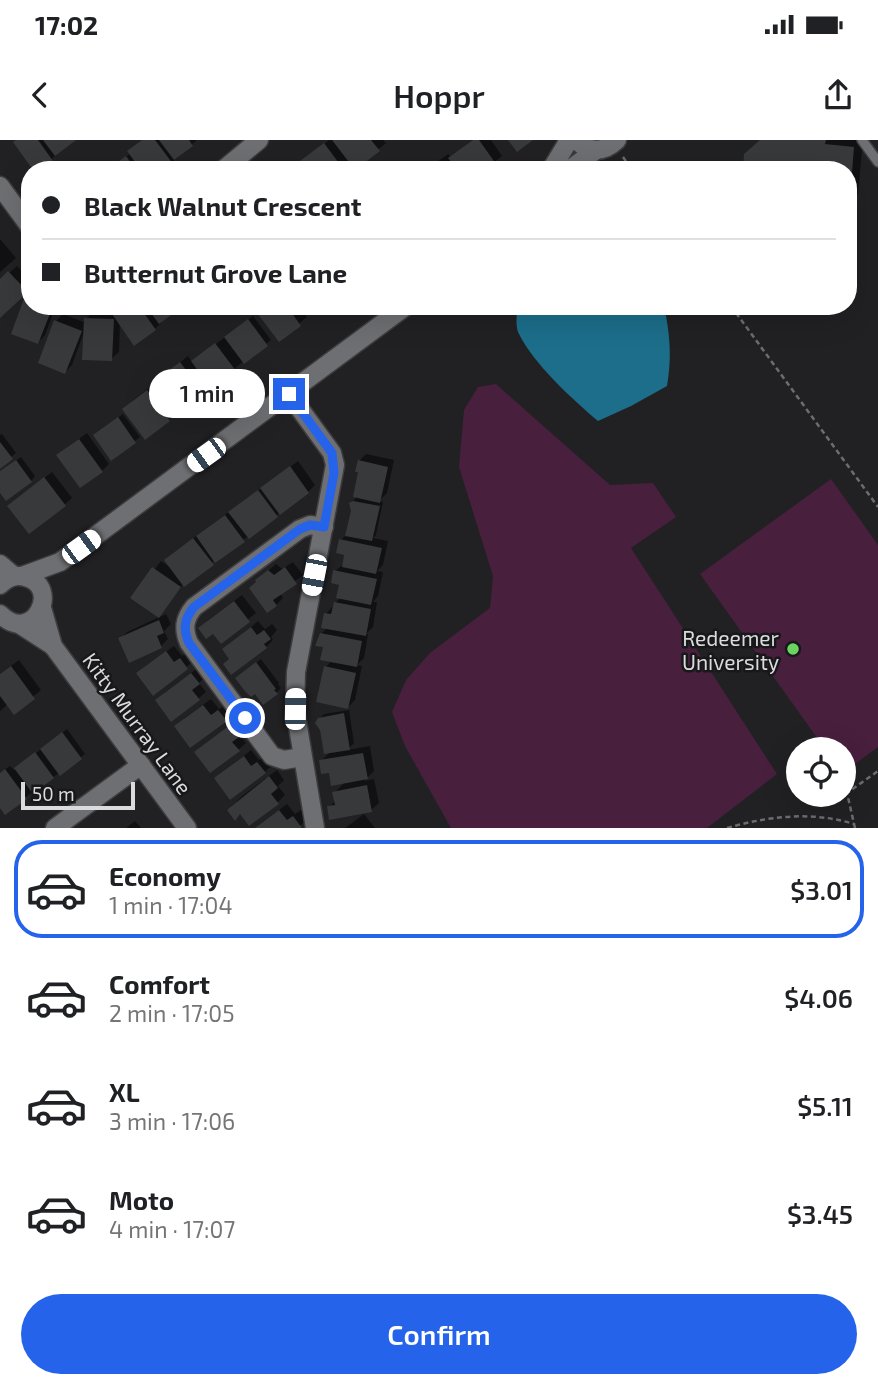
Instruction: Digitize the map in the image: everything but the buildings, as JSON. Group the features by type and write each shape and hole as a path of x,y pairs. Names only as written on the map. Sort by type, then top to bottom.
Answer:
{"street":[{"path":"234,161 259,140"},
{"path":"556,161 569,140"},
{"path":"576,140 589,149 596,150"},
{"path":"581,161 596,150 618,146"},
{"path":"0,186 21,214"},
{"path":"12,579 60,562 393,315"},
{"path":"289,394 332,453 334,473 296,672 295,709 315,828"},
{"path":"302,757 284,760 272,756 189,643 184,625 187,615 194,607 300,529 310,525 324,527"},
{"path":"8,621 33,620 60,562"},
{"path":"0,564 12,579 35,581 42,593 42,604"},
{"name":"Kitty Murray Lane","path":"42,604 53,646 187,828"},
{"name":"Kitty Murray Lane","path":"8,621 53,646"},
{"path":"55,828 141,765"}],"lane":[{"path":"862,140 878,162"}],"path":[{"path":"738,315 878,507"},
{"path":"855,826 847,793 878,771"},
{"path":"727,828 764,819 802,816 831,817 855,826"}],"shaded area":[{"path":"496,384 610,485 653,483 676,517 631,548 777,774 707,828 451,828 405,746 392,712 406,680 430,653 490,608 493,576 459,467 464,410 478,387"},
{"path":"831,479 878,545 878,747 856,763 856,737 816,737 700,574"}],"water":[{"path":"517,315 666,315 670,346 667,386 598,421 554,380 534,357 517,328"}],"place":[{"name":"Redeemer University","path":"793,649"}],"route":[{"path":"245,718 189,643 184,625 187,615 194,607 300,529 310,525 324,527 335,465 332,453 289,394"}]}
